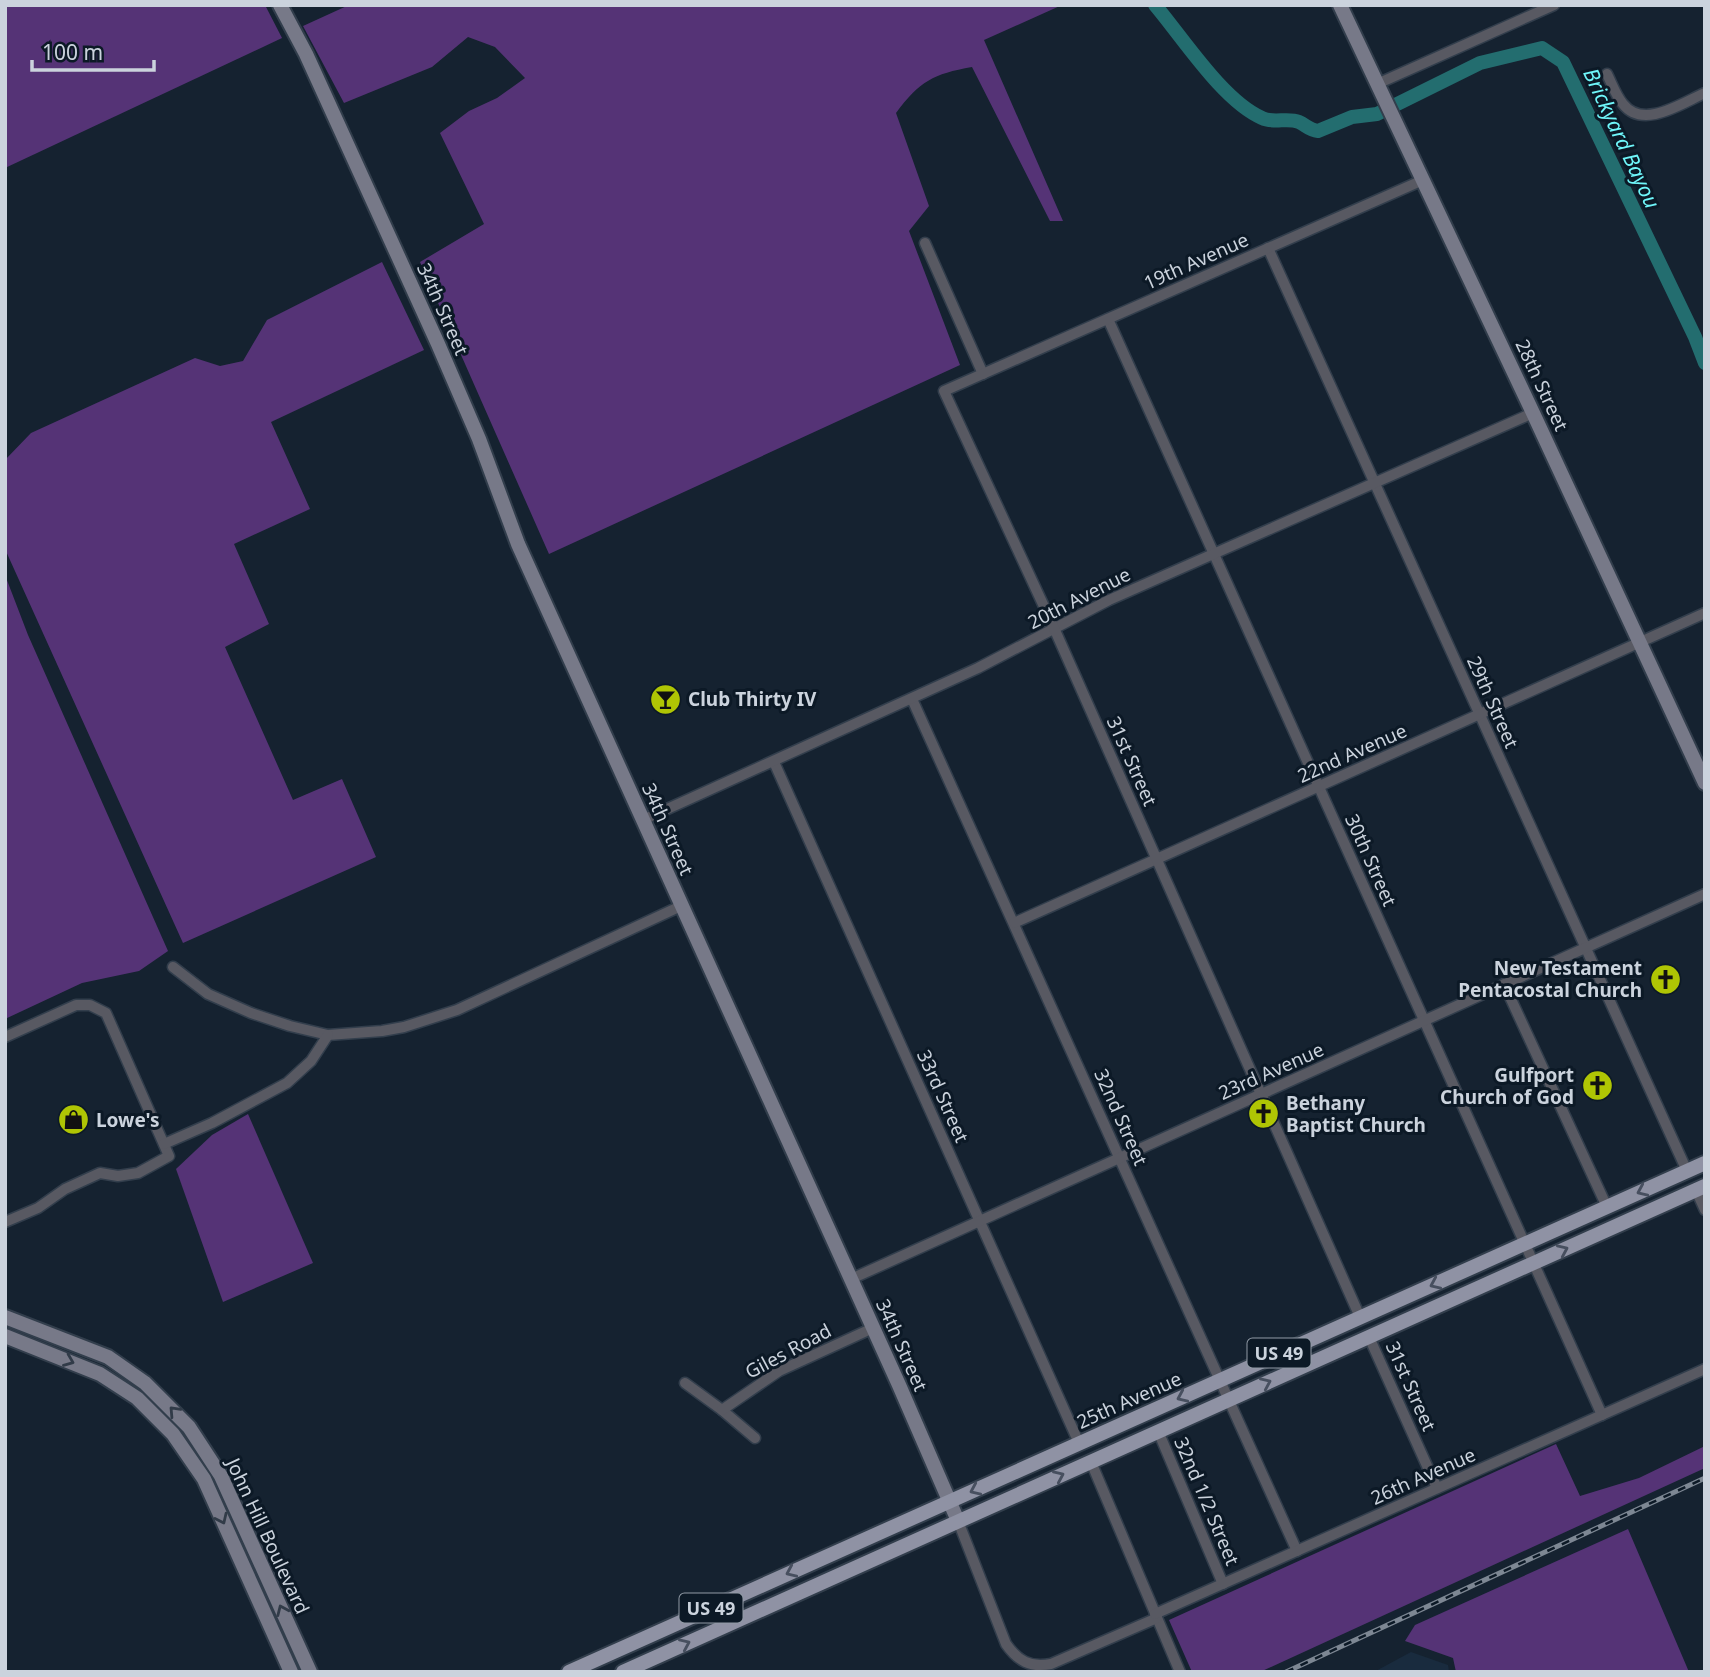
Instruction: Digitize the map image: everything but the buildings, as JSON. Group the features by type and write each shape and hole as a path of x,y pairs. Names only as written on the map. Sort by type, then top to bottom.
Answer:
{"main road":[{"name":"25th Avenue","path":"569,1672 1705,1163"},
{"name":"US 49","path":"622,1672 1700,1188"}],"street":[{"name":"34th Street","path":"280,5 306,54 438,344 479,439 518,544 873,1328 958,1521 1006,1644 1017,1659 1025,1664"},
{"name":"28th Street","path":"1340,5 1705,783"},
{"path":"1380,89 1550,6"},
{"path":"1607,75 1624,106 1644,116 1658,114 1705,93"},
{"name":"19th Avenue","path":"983,374 1423,180"},
{"path":"925,243 983,374"},
{"name":"29th Street","path":"1268,248 1687,1171"},
{"name":"30th Street","path":"1108,319 1602,1415"},
{"name":"31st Street","path":"983,374 944,391 1054,628 1360,1317"},
{"name":"20th Avenue","path":"643,820 912,699 1029,643 1110,600 1533,412"},
{"name":"22nd Avenue","path":"1014,923 1705,613"},
{"name":"32nd Street","path":"912,699 1297,1551"},
{"name":"33rd Street","path":"774,762 1079,1443"},
{"name":"23rd Avenue","path":"851,1279 1705,894"},
{"path":"173,967 208,994 290,1026 328,1035 393,1029 457,1010 681,906"},
{"path":"1504,984 1607,1206"},
{"path":"5,1037 76,1005 90,1005 106,1013 169,1156 138,1173 118,1176 100,1173 65,1188 38,1208 5,1222"},
{"path":"164,1144 212,1123 287,1083 311,1061 328,1035"},
{"path":"1700,1188 1705,1210"},
{"name":"John Hill Boulevard","path":"5,1317 108,1357 145,1383 189,1427 221,1476 310,1672"},
{"name":"Giles Road","path":"722,1410 779,1371 873,1328"},
{"name":"John Hill Boulevard","path":"5,1336 100,1374 137,1398 173,1434 204,1479 291,1672"},
{"name":"31st Street","path":"1369,1337 1437,1489"},
{"name":"26th Avenue","path":"1025,1664 1051,1664 1223,1584 1705,1369"},
{"path":"685,1383 755,1438"},
{"name":"32nd 1/2 Street","path":"1158,1432 1223,1584"},
{"path":"1091,1462 1180,1672"},
{"path":"612,1653 622,1672"}],"shaded area":[{"path":"5,5 265,5 282,38 5,168"},
{"path":"349,5 1062,5 984,40 1063,221 1050,221 972,67 937,76 920,86 896,113 929,206 909,231 960,365 549,554 420,262 484,224 440,133 469,111 497,98 525,78 495,47 468,37 432,67 344,103 303,26"},
{"path":"382,262 424,350 271,422 310,509 234,544 269,624 225,647 293,800 342,779 376,857 183,943 5,549 5,460 31,433 195,358 220,366 243,361 267,320"},
{"path":"5,575 28,635 168,951 139,971 82,983 5,1019"},
{"path":"248,1114 313,1263 223,1302 176,1169 212,1135"},
{"path":"1556,1444 1580,1496 1639,1478 1705,1446 1705,1468 1260,1672 1192,1672 1169,1620"},
{"path":"1628,1529 1689,1672 1456,1672 1453,1658 1405,1641 1415,1625"},
{"path":"1411,1652 1448,1665 1449,1672 1374,1672"}],"waterway":[{"name":"Brickyard Bayou","path":"1155,5 1204,68 1247,110 1267,120 1294,121 1318,131 1352,117 1377,114 1480,63 1542,48 1563,62 1705,363"}],"railway":[{"path":"1286,1672 1705,1478"}],"place":[{"name":"Club Thirty IV","path":"665,699"},
{"name":"New Testament Pentacostal Church","path":"1665,979"},
{"name":"Gulfport Church of God","path":"1597,1086"},
{"name":"Bethany Baptist Church","path":"1263,1114"},
{"name":"Lowe's","path":"73,1120"}]}
